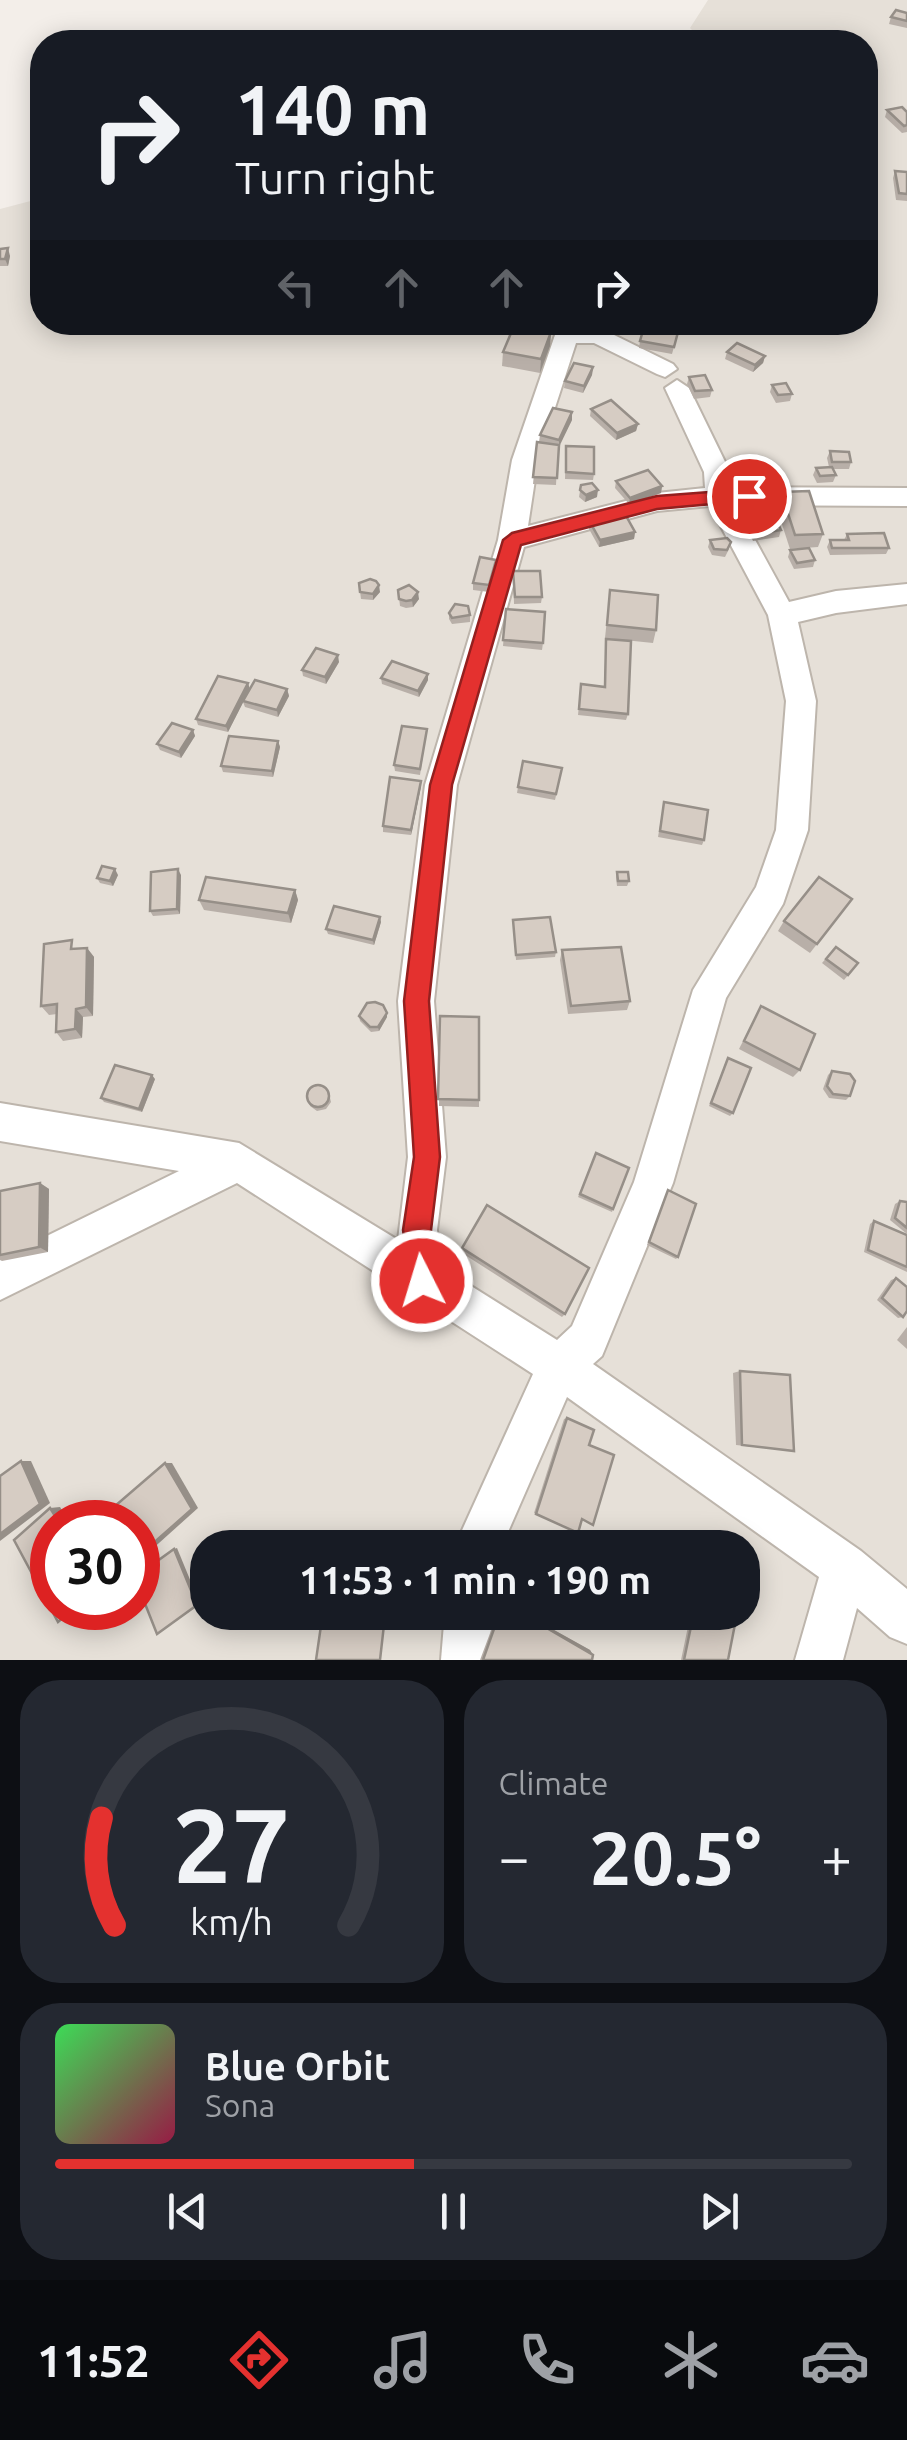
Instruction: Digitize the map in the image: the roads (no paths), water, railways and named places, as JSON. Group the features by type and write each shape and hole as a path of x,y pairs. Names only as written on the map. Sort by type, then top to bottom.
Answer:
{"street":[{"path":"422,1281 417,1230 427,1157 416,1001 441,785 512,540 525,460 569,335"},
{"path":"485,1530 558,1366 587,1341 653,1183 711,990 771,893 792,830 801,700 782,615 718,496 717,472 671,378 594,335"},
{"path":"512,540 657,502 718,496 907,497"},
{"path":"782,615 836,602 907,594"},
{"path":"0,1122 240,1162 558,1366 845,1567 907,1620"},
{"path":"0,1280 240,1162"},
{"path":"819,1660 845,1567"},
{"path":"465,1660 468,1630"}]}
